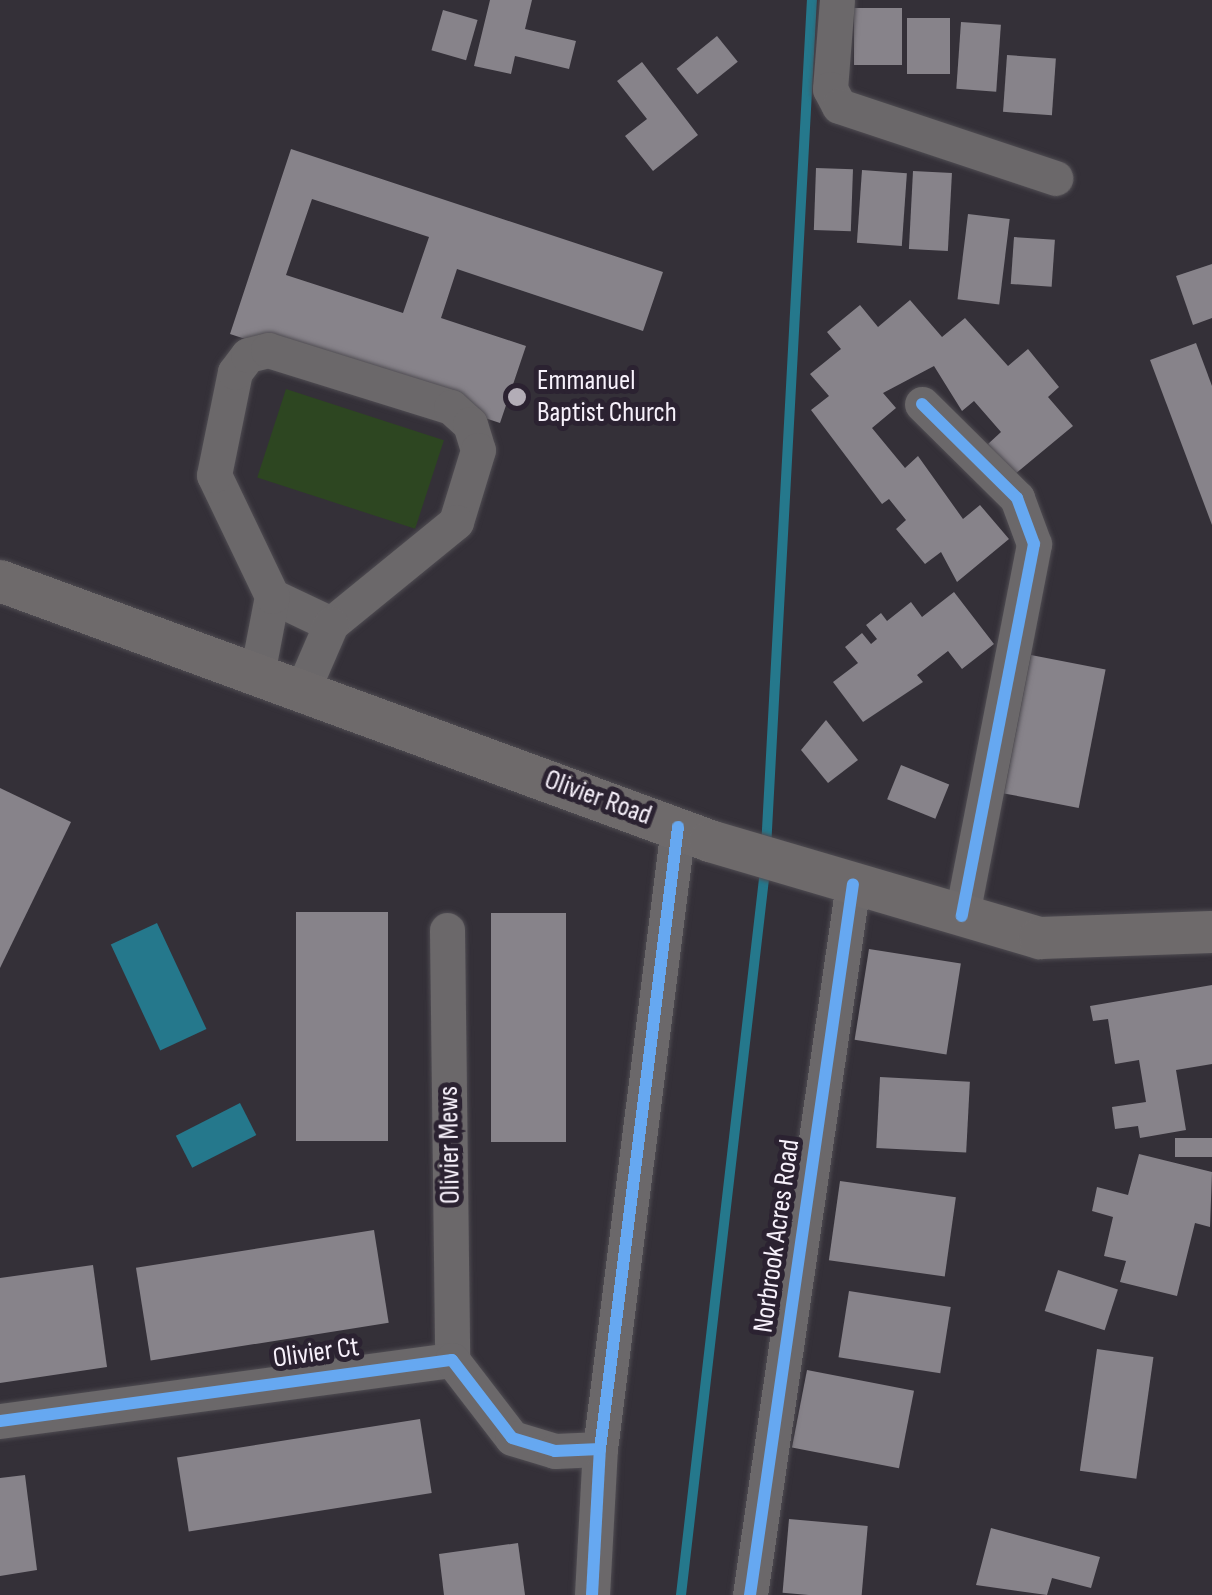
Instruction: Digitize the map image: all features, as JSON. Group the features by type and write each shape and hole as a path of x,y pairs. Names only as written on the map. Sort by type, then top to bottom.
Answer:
{"main road":[{"name":"Olivier Road","path":"0,580 694,834 962,916 1040,938 1212,932"}],"street":[{"path":"837,0 830,89 838,106 1055,178"},
{"path":"257,674 272,596 214,475 236,372 248,355 268,350 451,407 470,424 478,450 456,522 331,624 302,691"},
{"path":"922,404 1017,498 1034,544 962,916"},
{"path":"272,596 331,624"},
{"path":"592,1595 600,1448 694,834"},
{"name":"Norbrook Acres Road","path":"750,1595 837,879"},
{"name":"Olivier Mews","path":"447,930 452,1360"},
{"path":"452,1360 512,1438 555,1451 600,1448"},
{"name":"Olivier Ct","path":"0,1421 452,1360"}],"green space":[{"path":"286,389 444,440 415,529 257,477"}],"water":[{"path":"157,923 206,1029 160,1051 111,945"},
{"path":"240,1103 256,1135 192,1168 176,1136"}],"building":[{"path":"490,0 532,0 525,29 576,41 569,69 515,56 511,74 474,66"},
{"path":"854,8 902,8 902,65 854,65"},
{"path":"443,10 478,20 466,60 431,50"},
{"path":"907,18 950,18 950,74 907,74"},
{"path":"961,22 1001,25 996,92 956,89"},
{"path":"717,36 738,62 697,94 677,69"},
{"path":"1007,55 1056,58 1052,115 1003,112"},
{"path":"642,62 698,135 653,171 625,136 647,119 617,81"},
{"path":"291,149 663,272 643,331 457,269 441,318 526,346 500,423 230,334","holes":["312,199 429,237 403,313 286,275"]},
{"path":"816,168 853,169 851,231 814,230"},
{"path":"862,170 907,173 902,246 857,243"},
{"path":"913,171 952,173 948,251 909,249"},
{"path":"968,214 1010,219 999,304 958,299"},
{"path":"1014,237 1055,240 1052,287 1011,284"},
{"path":"1212,264 1212,318 1193,325 1176,276"},
{"path":"910,300 942,337 965,318 1008,366 1028,349 1059,387 1048,397 1073,426 1014,475 988,444 1001,432 974,401 962,411 934,366 883,393 896,408 872,428 905,468 918,456 963,519 980,505 1009,539 957,582 941,552 925,564 896,529 906,520 889,499 882,504 811,410 829,396 810,374 841,349 827,332 860,305 878,327"},
{"path":"1196,343 1212,386 1212,525 1150,360"},
{"path":"954,592 994,644 962,669 948,651 917,675 923,682 863,722 833,682 858,663 845,647 862,633 871,644 877,639 866,625 881,613 887,621 911,602 922,617"},
{"path":"1031,655 1106,670 1079,808 1004,793"},
{"path":"826,720 858,760 828,783 801,750"},
{"path":"901,765 949,784 935,819 887,799"},
{"path":"0,788 71,822 0,968"},
{"path":"296,912 388,912 388,1141 296,1141"},
{"path":"491,913 566,913 566,1142 491,1142"},
{"path":"869,949 961,964 946,1054 855,1040"},
{"path":"1212,985 1212,1064 1176,1070 1186,1130 1140,1138 1138,1126 1115,1129 1112,1107 1146,1102 1139,1060 1115,1064 1108,1019 1093,1021 1090,1006"},
{"path":"880,1077 970,1082 966,1153 876,1148"},
{"path":"1175,1138 1212,1138 1212,1157 1175,1157"},
{"path":"1139,1154 1212,1172 1210,1227 1195,1223 1177,1296 1120,1282 1126,1261 1104,1256 1113,1217 1092,1211 1097,1187 1128,1195"},
{"path":"840,1181 956,1197 945,1277 829,1260"},
{"path":"374,1230 389,1323 151,1361 136,1268"},
{"path":"93,1265 107,1367 0,1383 0,1278"},
{"path":"1058,1270 1118,1289 1105,1330 1045,1311"},
{"path":"849,1291 951,1307 940,1373 839,1357"},
{"path":"1097,1349 1153,1357 1136,1479 1080,1471"},
{"path":"807,1370 914,1391 899,1468 792,1448"},
{"path":"420,1419 432,1493 189,1532 177,1457"},
{"path":"25,1475 37,1570 0,1576 0,1478"},
{"path":"789,1519 868,1526 862,1595 783,1593"},
{"path":"991,1528 1100,1557 1091,1588 1052,1578 1047,1595 976,1585"},
{"path":"518,1543 525,1595 444,1595 439,1554"}],"waterway":[{"path":"766,848 812,0"},
{"path":"681,1595 765,870"}],"cycle path":[{"path":"922,404 1017,498 1034,544 962,916"},
{"path":"592,1595 600,1449 678,827"},
{"path":"750,1595 853,884"},
{"path":"0,1421 452,1360 512,1438 555,1451 600,1449"}],"place":[{"name":"Emmanuel Baptist Church","path":"517,397"}]}
